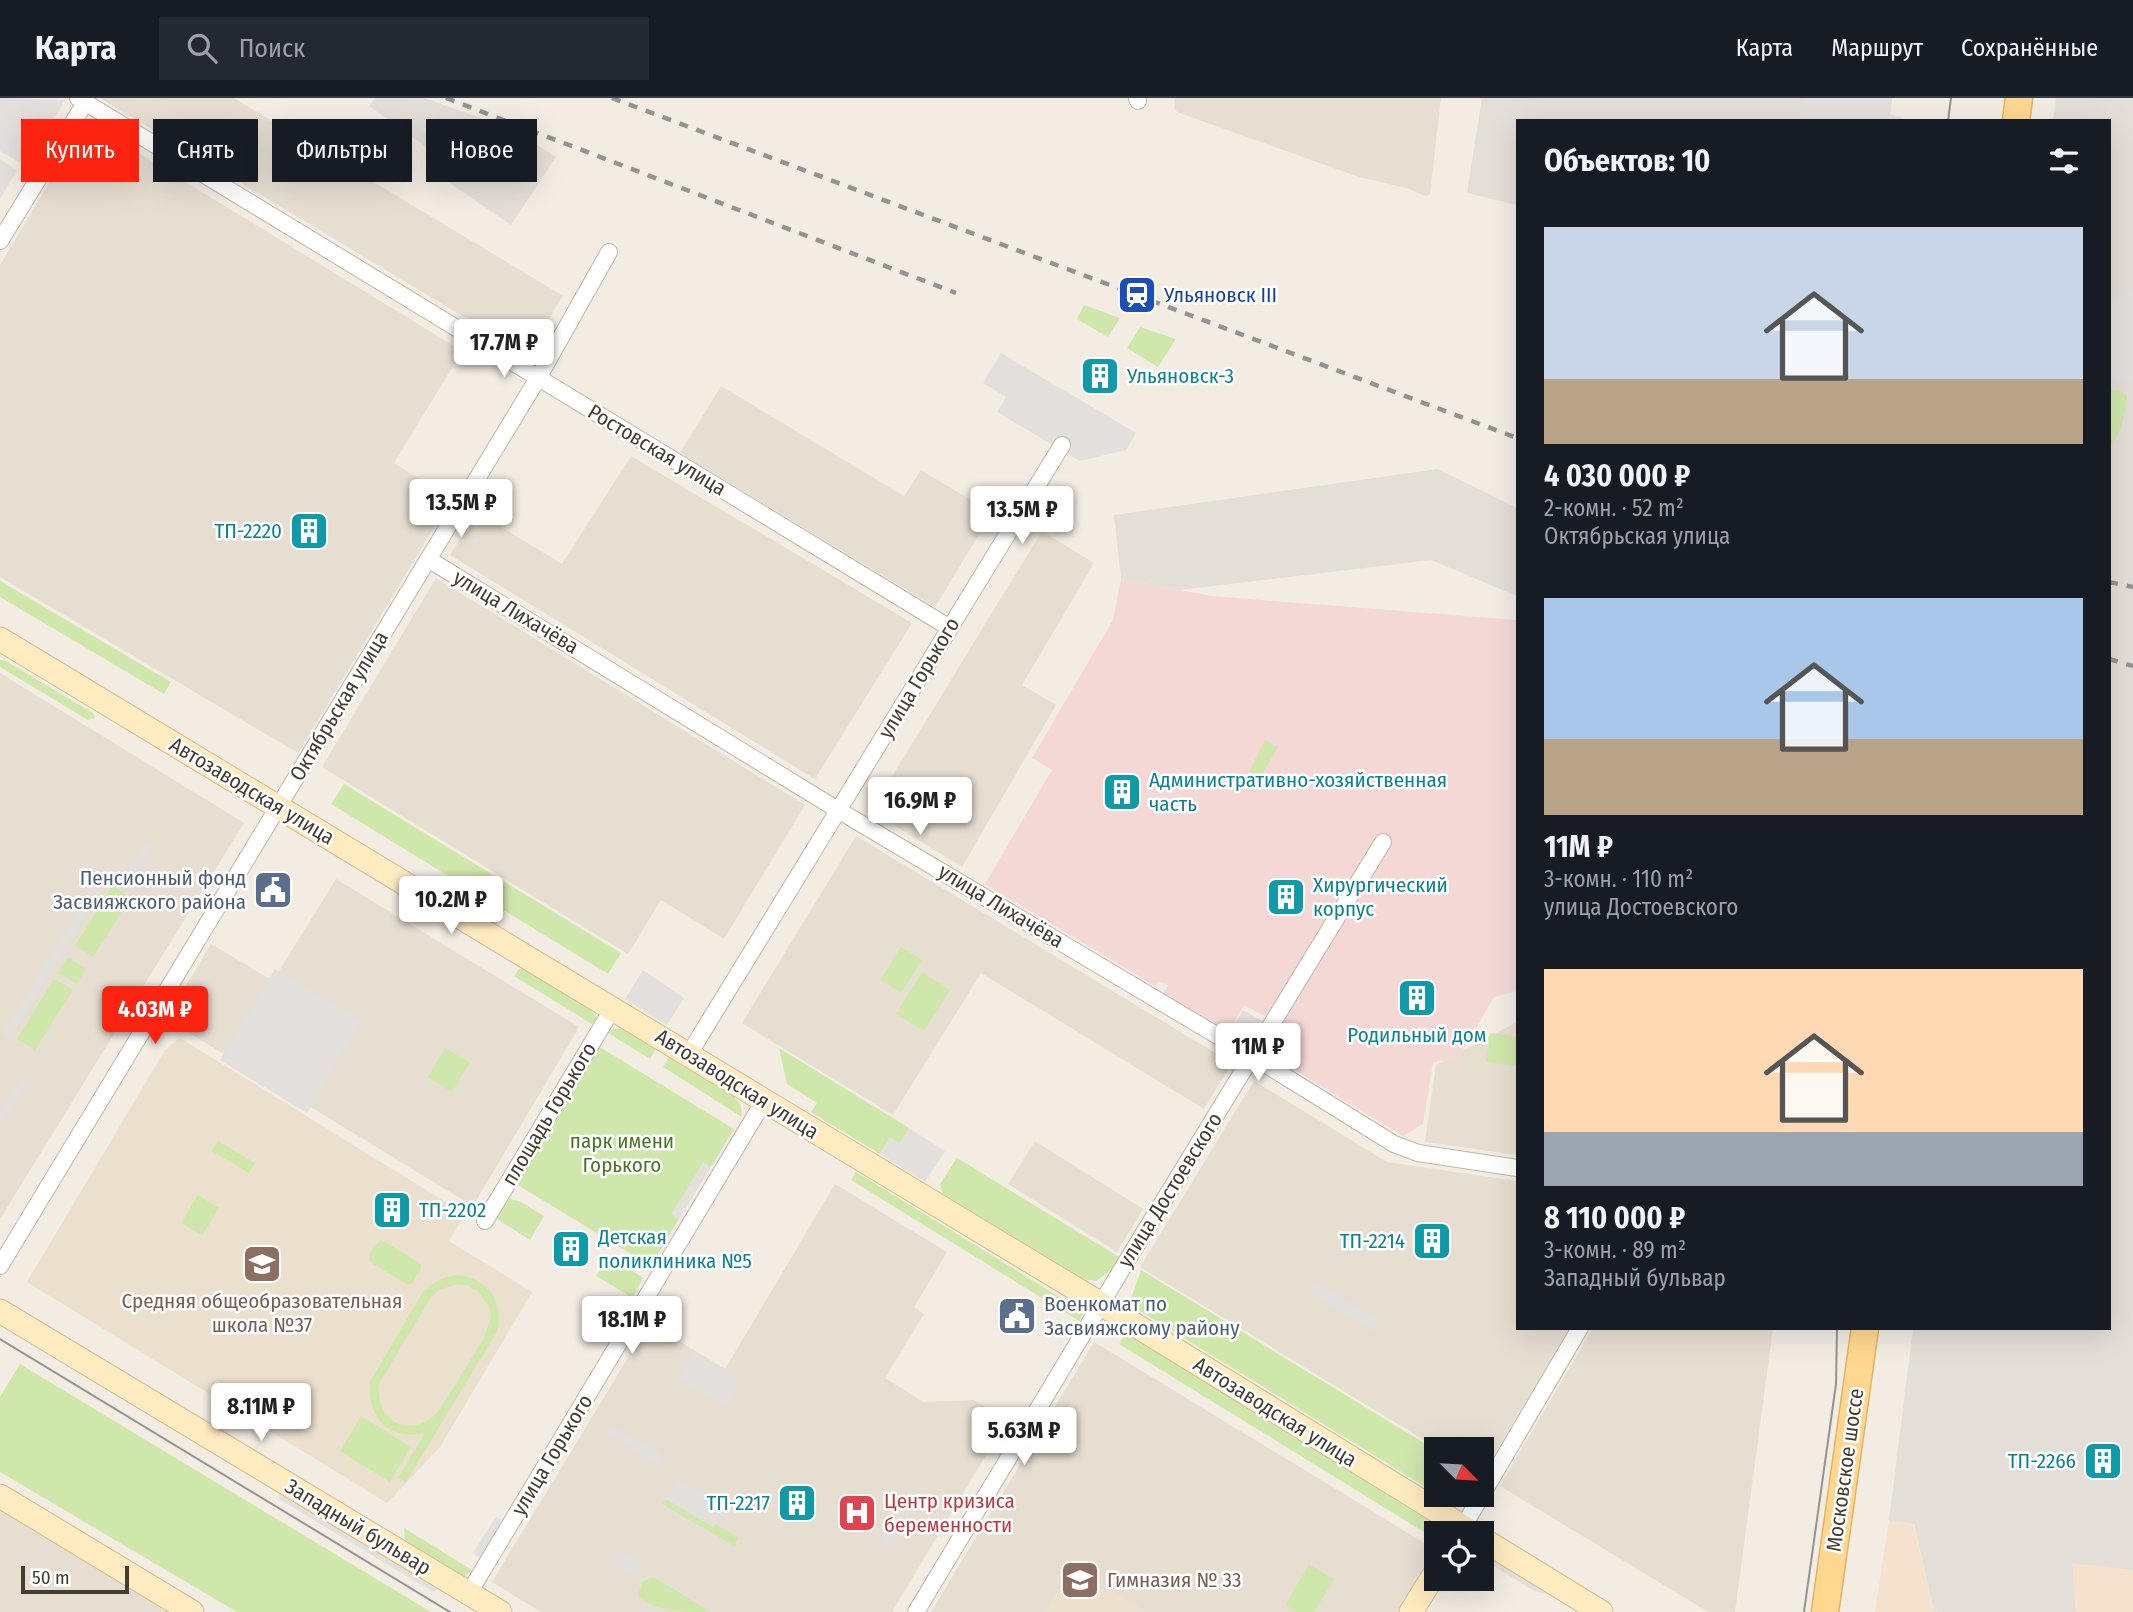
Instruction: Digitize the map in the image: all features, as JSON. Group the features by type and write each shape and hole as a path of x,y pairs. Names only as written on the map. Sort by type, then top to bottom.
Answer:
{"main road":[{"path":"2016,119 2019,98"},
{"name":"Московское шоссе","path":"1825,1612 1865,1330"}],"street":[{"path":"0,241 81,100"},
{"name":"Ростовская улица","path":"81,100 950,628"},
{"name":"Октябрьская улица","path":"0,1266 538,378 609,252"},
{"name":"улица Горького","path":"689,1054 1062,445"},
{"name":"улица Лихачёва","path":"428,559 838,810 1394,1144 1418,1153 1516,1168"},
{"name":"Автозаводская улица","path":"0,639 1101,1304 1450,1521"},
{"name":"улица Достоевского","path":"916,1612 1383,842"},
{"name":"площадь Горького","path":"485,1221 613,1008"},
{"name":"улица Горького","path":"469,1593 764,1101"},
{"name":"Западный бульвар","path":"0,1311 500,1612"},
{"path":"1475,1521 1579,1330"},
{"path":"0,1496 192,1612"},
{"name":"Автозаводская улица","path":"1494,1548 1601,1612"},
{"path":"1411,1612 1424,1591"}],"shaded area":[{"path":"0,98 65,100 54,119 21,119 21,163 0,151"},
{"path":"100,98 234,98 272,121 272,182 374,182 563,296 527,355 240,182 258,182 258,119 153,119 153,130 139,119"},
{"path":"375,98 424,98 484,119 426,119 426,147 412,137 412,119 387,119 369,106"},
{"path":"1175,98 1441,98 1430,194 1426,196 1406,188 1359,177 1177,112 1174,107"},
{"path":"1482,98 1892,98 1890,115 1901,117 1516,119 1516,205 1467,193"},
{"path":"1802,98 1892,98 1890,115 1901,117 1901,119 1799,119"},
{"path":"2056,98 2133,98 2133,1570 2072,1563 2076,1612 1937,1612 1933,1606 1914,1524 1889,1520 1913,1330 2111,1330 2111,119 2053,119"},
{"path":"537,145 556,157 511,225 448,182 537,182"},
{"path":"139,153 153,162 153,182 186,182 462,351 394,463 451,499 298,753 0,577 0,265 50,182 139,182"},
{"path":"0,159 17,171 0,199"},
{"path":"2133,290 2133,383 2111,377 2111,301"},
{"path":"1001,353 1136,433 1126,450 1080,461 997,412 1006,397 983,383"},
{"path":"721,386 904,496 921,470 992,513 935,607 680,453"},
{"path":"631,456 912,623 815,779 450,555 477,512 562,564"},
{"path":"1438,469 1516,508 1516,596 1431,560 1180,590 1121,579 1114,515"},
{"path":"1042,531 1094,563 1022,685 1056,705 962,867 871,811"},
{"path":"436,578 805,805 724,939 661,900 628,954 322,767"},
{"path":"1121,579 1211,596 1516,620 1516,991 1494,997 1458,1059 1433,1062 1423,1124 1403,1136 1264,1051 1274,1021 1244,1005 1228,1032 1163,994 1168,986 1164,983 1159,981 1155,986 985,884 1052,770 1032,758 1113,620"},
{"path":"0,673 244,823 0,1219"},
{"path":"856,836 1232,1063 1204,1109 981,973 893,1115 742,1023"},
{"path":"145,840 153,846 135,875 127,870"},
{"path":"336,879 579,1027 473,1206 166,1019 211,944 273,981"},
{"path":"92,889 100,893 10,1038 2,1033"},
{"path":"275,969 362,1021 307,1113 220,1060"},
{"path":"643,970 684,998 667,1025 625,999"},
{"path":"1243,1010 1264,1022 1246,1053 1225,1040"},
{"path":"1516,1023 1516,1155 1425,1142 1436,1065"},
{"name":"Средняя общеобразовательная школа №37","path":"180,1038 465,1214 449,1241 532,1292 440,1447 387,1503 27,1282 165,1050"},
{"path":"22,1076 29,1080 0,1127 0,1112"},
{"path":"1254,1081 1387,1162 1516,1181 1516,1330 1569,1330 1494,1455 1494,1437 1424,1437 1424,1440 1140,1267"},
{"path":"909,1128 945,1151 925,1182 880,1154 890,1138 900,1143"},
{"path":"1035,1141 1143,1209 1117,1252 1008,1184"},
{"path":"703,1163 711,1167 679,1219 672,1214"},
{"path":"835,1184 947,1252 914,1307 924,1314 885,1378 923,1402 974,1400 1007,1420 892,1612 541,1612 492,1582 649,1323 725,1369"},
{"path":"1316,1282 1381,1322 1374,1332 1309,1293"},
{"path":"1592,1330 1773,1330 1735,1612 1708,1612 1500,1486"},
{"path":"1094,1342 1424,1543 1424,1570 1398,1612 931,1612"},
{"path":"693,1352 741,1380 726,1407 678,1379"},
{"path":"612,1425 664,1456 659,1465 606,1434"},
{"path":"678,1478 726,1506 713,1527 666,1499"},
{"path":"282,1481 449,1581 433,1592 279,1499"},
{"path":"0,1508 173,1612 0,1612"},
{"path":"899,1509 910,1516 891,1548 879,1541"},
{"path":"496,1517 504,1522 481,1559 473,1553"},
{"path":"1889,1520 1913,1524 1933,1606 1937,1612 1875,1612"},
{"path":"618,1550 644,1566 636,1578 611,1562"},
{"path":"1494,1556 1549,1593 1536,1592 1494,1566"},
{"path":"2071,1562 2133,1570 2133,1612 2076,1612"},
{"name":"Гимназия № 33","path":"1073,1566 1147,1612 1045,1612"}],"green space":[{"path":"1084,305 1120,318 1108,337 1077,319"},
{"path":"1140,327 1176,339 1158,367 1127,348"},
{"path":"2111,390 2120,391 2127,396 2122,424 2111,446"},
{"path":"0,581 171,682 164,694 0,597"},
{"path":"0,660 93,713 95,718 88,720 0,667"},
{"path":"1265,740 1278,747 1261,777 1249,771"},
{"path":"344,784 621,953 608,974 331,804"},
{"path":"112,886 131,897 93,957 75,946"},
{"path":"901,947 922,960 901,993 880,980"},
{"path":"68,957 86,969 77,984 58,973"},
{"path":"519,969 524,969 590,1008 597,1019 595,1026 514,976"},
{"path":"922,972 950,990 924,1031 896,1014"},
{"path":"54,979 73,990 35,1050 17,1039"},
{"path":"614,1029 624,1029 656,1049 650,1059 608,1033"},
{"path":"1490,1033 1516,1037 1516,1066 1486,1062"},
{"name":"парк имени Горького","path":"598,1046 734,1129 711,1167 703,1163 672,1214 679,1219 651,1266 516,1184"},
{"path":"445,1048 470,1063 452,1092 428,1077"},
{"path":"779,1048 909,1128 900,1144 890,1138 880,1154 811,1112 817,1103 787,1084"},
{"path":"669,1057 732,1095 741,1105 742,1117 663,1067"},
{"path":"218,1141 255,1163 249,1173 212,1151"},
{"path":"957,1158 1119,1257 1111,1270 1096,1281 1084,1279 943,1194 940,1184"},
{"path":"856,1172 1084,1312 1079,1321 851,1180"},
{"path":"198,1195 219,1208 202,1236 181,1223"},
{"path":"508,1198 521,1202 544,1216 530,1240 494,1217"},
{"path":"382,1240 421,1264 421,1270 411,1284 406,1284 370,1262 372,1250"},
{"path":"617,1260 643,1278 634,1295 637,1299 629,1305 625,1303 628,1295 596,1276 602,1267 610,1272"},
{"path":"1141,1270 1424,1443 1424,1486 1137,1309 1140,1305 1131,1299"},
{"path":"452,1276 469,1277 485,1286 491,1293 498,1309 498,1330 406,1482 398,1478 425,1433 401,1433 383,1424 372,1406 370,1382 422,1293 438,1281","holes":["458,1284 478,1291 489,1307 491,1317 484,1338 438,1412 417,1425 397,1423 383,1409 379,1398 379,1384 430,1299 439,1290"]},
{"path":"1126,1334 1430,1521 1424,1521 1424,1532 1119,1344"},
{"path":"20,1364 431,1612 237,1612 0,1472 0,1397"},
{"path":"361,1416 411,1447 390,1482 340,1451"},
{"path":"666,1499 713,1527 715,1524 739,1538 734,1546 662,1504"},
{"path":"404,1528 472,1570 465,1576 458,1575 405,1543"},
{"path":"1309,1564 1334,1579 1314,1612 1297,1612 1285,1605"},
{"path":"653,1577 711,1612 670,1610 644,1601 638,1595 642,1582"}],"tram line":[{"path":"1948,119 1951,98"},
{"path":"1804,1612 1836,1384 1837,1330"},
{"path":"0,1339 450,1612"}],"railway":[{"path":"446,98 956,293"},
{"path":"612,98 1516,438"},
{"path":"2111,582 2133,587"},
{"path":"2111,660 2133,666"}],"place":[{"name":"Ульяновск III","path":"1137,295"},
{"name":"Ульяновск-3","path":"1100,376"},
{"name":"ТП-2220","path":"309,531"},
{"name":"Административно-хозяйственная часть","path":"1122,792"},
{"name":"Пенсионный фонд Засвияжского района","path":"273,890"},
{"name":"Хирургический корпус","path":"1286,897"},
{"name":"Родильный дом","path":"1417,998"},
{"name":"ТП-2202","path":"392,1210"},
{"name":"ТП-2214","path":"1432,1241"},
{"name":"Детская поликлиника №5","path":"571,1249"},
{"name":"Средняя общеобразовательная школа №37","path":"262,1264"},
{"name":"Военкомат по Засвияжскому району","path":"1017,1316"},
{"name":"ТП-2266","path":"2103,1461"},
{"name":"ТП-2217","path":"797,1503"},
{"name":"Центр кризиса беременности","path":"857,1513"},
{"name":"Гимназия № 33","path":"1080,1580"}]}
